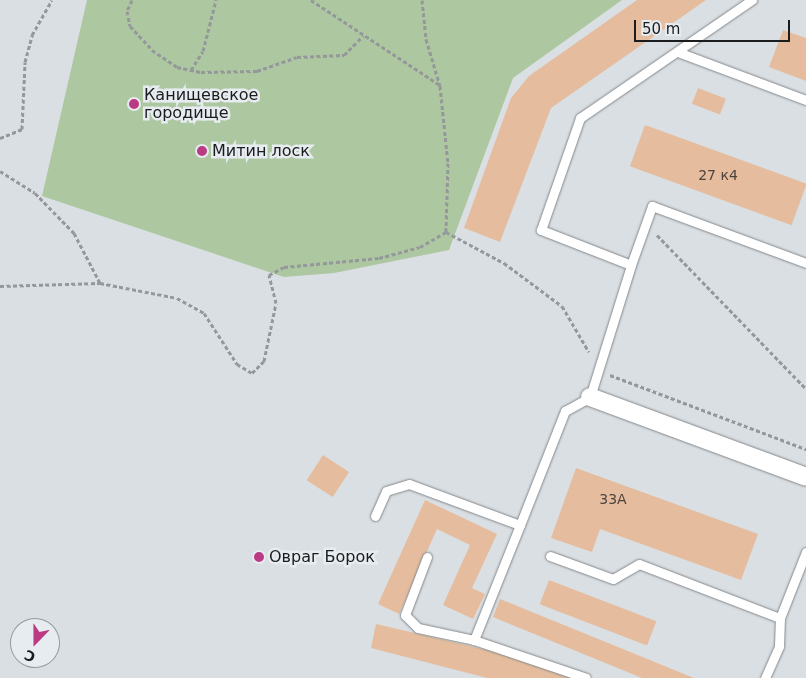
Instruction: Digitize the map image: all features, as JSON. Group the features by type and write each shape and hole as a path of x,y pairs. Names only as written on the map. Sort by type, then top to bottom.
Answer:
{"street":[{"path":"590,397 806,477"}],"lane":[{"path":"631,265 541,230 580,118 752,0"},
{"path":"678,52 806,100"},
{"path":"474,640 565,411 590,397 596,370 652,206 806,263"},
{"path":"375,516 386,491 409,484 520,525"},
{"path":"765,678 779,646 780,618 806,552"},
{"path":"427,556 405,615 418,628 474,640 586,678"},
{"path":"550,556 613,579 639,564 780,618"}],"path":[{"path":"0,138 22,129 25,62 32,35 52,0"},
{"path":"132,0 127,11 130,26 152,50 177,67 191,70 228,74 257,70 297,57 344,55 363,36"},
{"path":"191,70 203,51 216,0"},
{"path":"311,0 440,86"},
{"path":"422,0 426,39 440,86 448,163 446,232"},
{"path":"0,171 35,193 74,233 100,283"},
{"path":"646,224 806,389"},
{"path":"0,286 100,283 177,298 204,312 237,364 252,373 264,361 276,303 269,275 284,267 379,258 420,247 446,232"},
{"path":"446,232 504,263 562,306 596,370 806,449"}],"green space":[{"path":"87,0 622,0 513,78 449,250 334,273 284,277 42,196"}],"building":[{"path":"637,0 706,0 551,108 500,242 464,228 511,98 529,76"},
{"path":"783,30 806,38 806,81 769,67"},
{"path":"698,88 726,99 720,115 692,104"},
{"path":"645,125 806,184 792,225 630,166"},
{"path":"323,455 349,472 333,497 307,480"},
{"path":"576,468 758,534 741,580 600,529 592,552 551,538"},
{"path":"425,500 497,534 472,588 485,594 473,619 443,605 470,545 437,529 399,614 378,604"},
{"path":"549,580 656,621 647,645 540,604"},
{"path":"500,599 694,678 642,678 493,617"},
{"path":"376,624 539,662 575,678 487,678 371,648"}],"place":[{"name":"Канищевское городище","path":"134,104"},
{"name":"Митин лоск","path":"202,151"},
{"name":"Овраг Борок","path":"259,557"}]}
